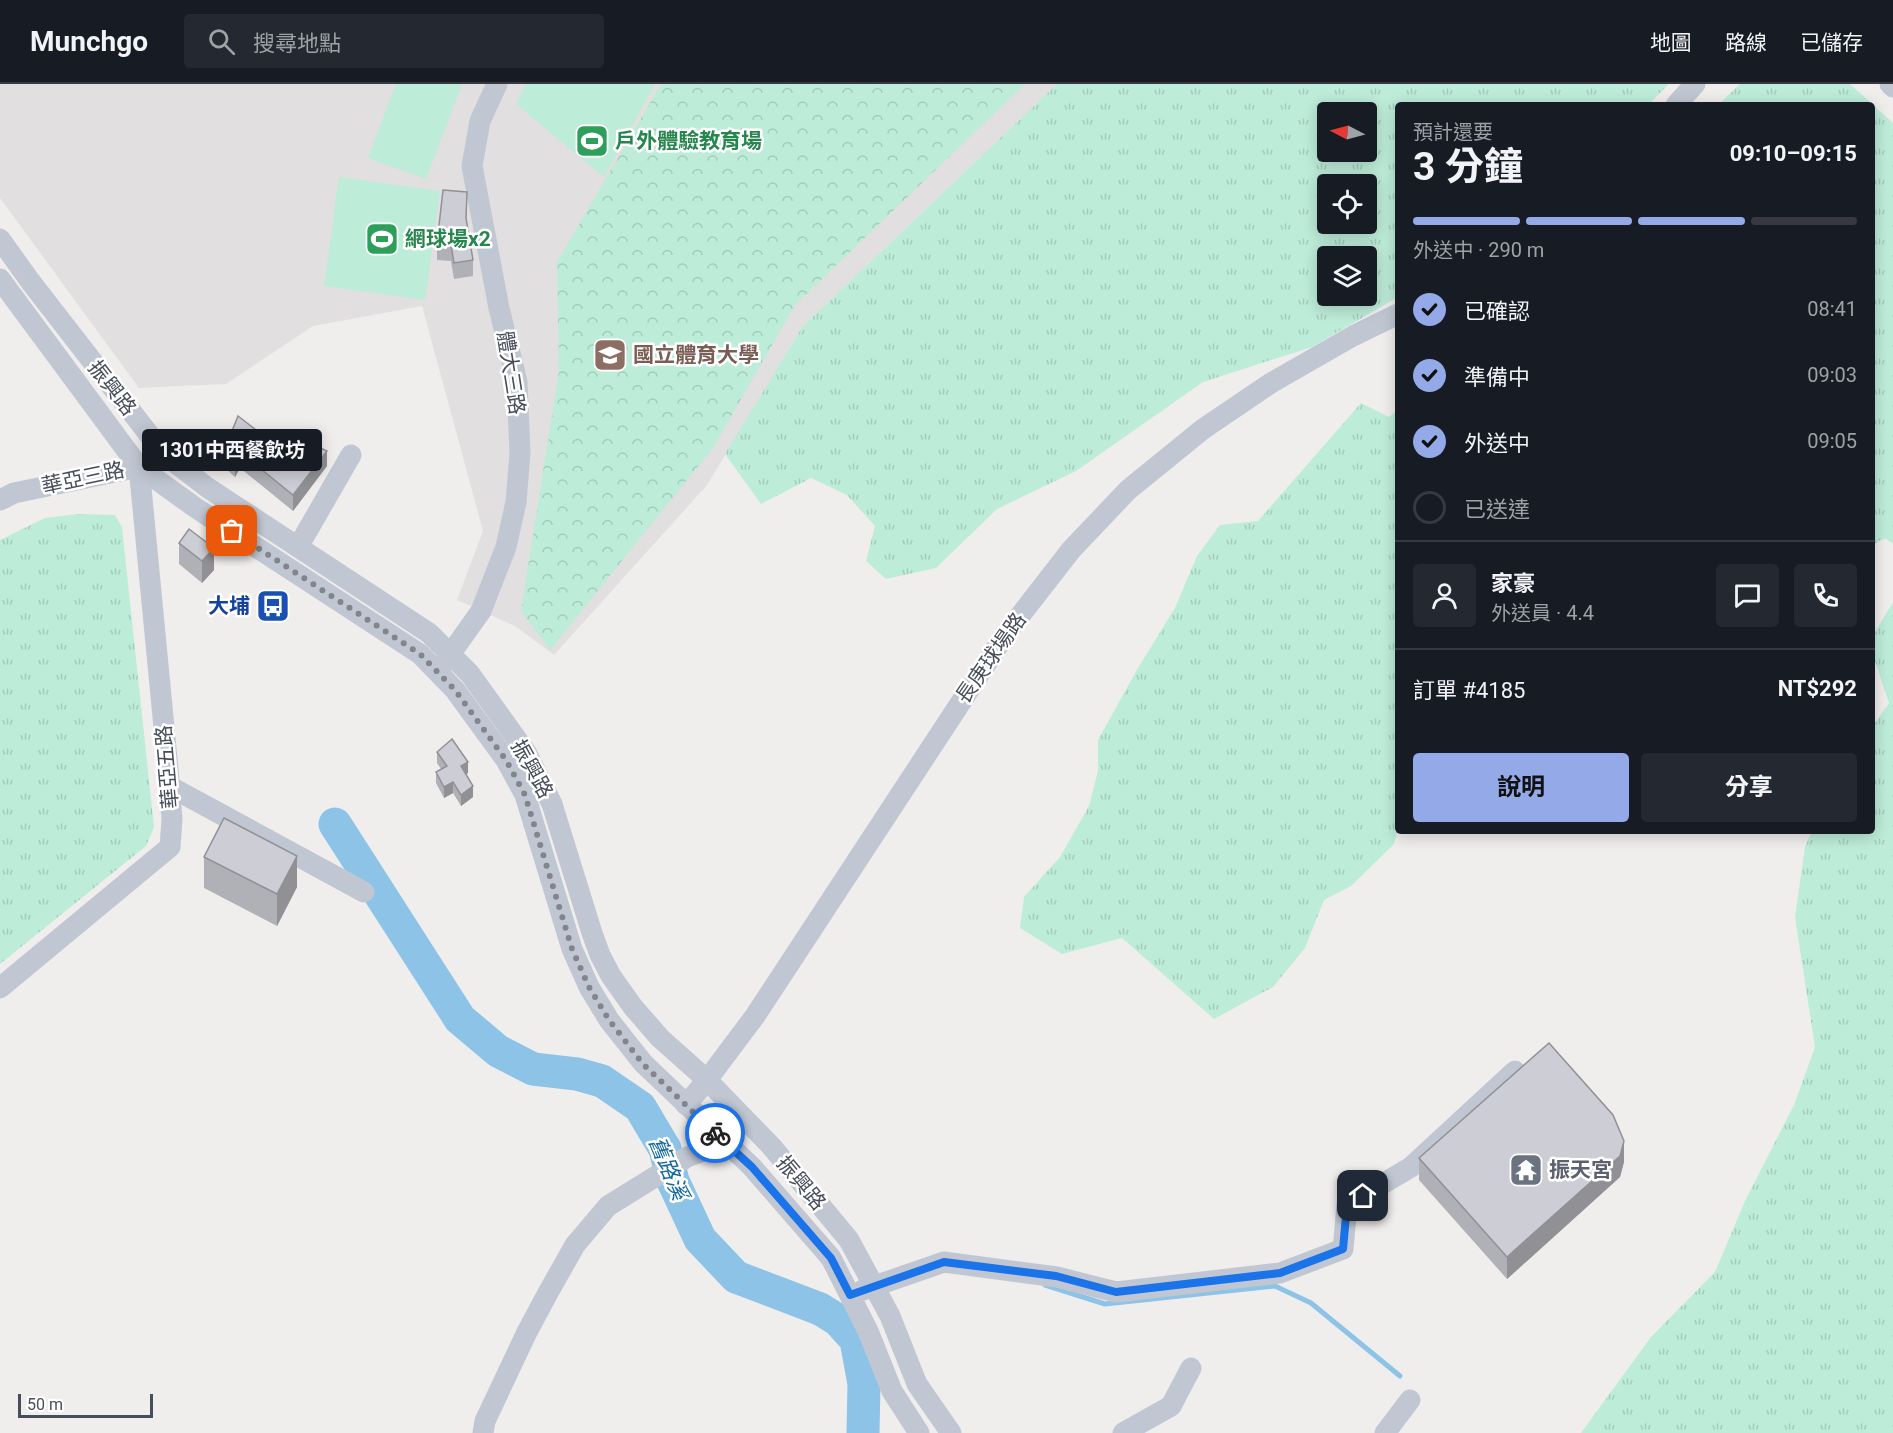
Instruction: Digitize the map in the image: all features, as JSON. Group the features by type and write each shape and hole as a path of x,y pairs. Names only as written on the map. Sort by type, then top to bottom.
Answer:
{"street":[{"name":"體大三路","path":"437,671 452,654 481,611 506,547 516,502 520,453 517,382 499,308 472,166 480,121 497,84"},
{"path":"1679,102 1695,84"},
{"name":"振興路","path":"0,239 30,282 165,455 208,488 429,633 452,654 497,709 526,752 552,804 592,933 611,976 660,1038 707,1080 772,1147 849,1240 890,1316 917,1384 951,1433"},
{"name":"振興路","path":"0,279 139,467 420,654 455,690 506,760 525,795 572,949 589,987 609,1020 643,1064 752,1167 831,1258 868,1331 908,1428"},
{"name":"長庚球場路","path":"686,1105 755,1016 1005,635 1071,550 1128,490 1203,429 1271,383 1353,336 1395,315"},
{"name":"華亞三路","path":"0,500 14,493 139,467 165,455"},
{"path":"298,547 351,455"},
{"name":"華亞五路","path":"0,988 170,847 172,819 139,467"},
{"path":"169,786 364,892"},
{"path":"850,1295 944,1262 1056,1276 1116,1292 1280,1273 1343,1249 1347,1205 1411,1167 1515,1071"},
{"path":"483,1433 485,1421 526,1332 575,1245 608,1206 687,1157 725,1143"},
{"path":"1123,1433 1171,1406 1191,1368"},
{"path":"908,1428 925,1395"},
{"path":"1385,1433 1410,1401"}],"shaded area":[{"name":"國立體育大學","path":"0,84 1057,84 803,326 707,485 554,655 515,626 457,600 483,531 422,306 313,326 226,384 139,388 0,198"}],"green space":[{"name":"網球場x2","path":"396,84 462,84 426,179 368,158"},
{"name":"戶外體驗教育場","path":"526,84 655,84 604,177 516,104"},
{"path":"661,84 1025,84 795,305 713,448 550,650 521,611 559,371 557,262"},
{"path":"1057,84 1669,84 1651,102 1395,102 1395,299 1312,347 1203,382 1076,471 997,509 936,568 886,579 866,561 875,526 847,495 811,478 761,504 725,454 803,326"},
{"path":"1740,84 1850,84 1870,102 1721,102"},
{"path":"1875,107 1893,123 1893,544 1885,538 1875,543"},
{"name":"網球場x2","path":"339,177 440,191 425,300 324,286"},
{"path":"1361,403 1389,417 1395,412 1397,834 1394,844 1351,886 1324,900 1305,948 1273,987 1214,1019 1122,938 1062,954 1020,928 1024,897 1060,857 1089,806 1098,771 1098,740 1175,608 1197,556 1220,525 1258,521"},
{"path":"79,514 115,515 122,527 154,827 146,846 0,964 0,540 45,518"},
{"path":"1893,602 1893,1433 1581,1433 1651,1337 1715,1272 1745,1201 1794,1105 1815,1047 1795,917 1805,847 1811,834 1875,834 1875,723 1889,703 1875,661 1875,632"}],"building":[{"path":"443,190 467,192 466,218 473,260 454,263 451,245 437,243"},
{"path":"238,416 260,433 288,433 327,451 293,495 240,452 235,461 224,451"},
{"path":"189,529 214,548 202,561 179,543"},
{"path":"452,739 468,762 461,766 473,786 461,795 453,782 444,787 436,772 447,766 437,752"},
{"path":"224,818 297,856 277,894 204,857"},
{"name":"振天宮","path":"1549,1043 1613,1115 1624,1141 1620,1156 1507,1257 1419,1158"}],"waterway":[{"name":"舊路溪","path":"335,824 460,1019 498,1051 533,1069 577,1074 602,1081 640,1107 665,1149 673,1181 700,1239 736,1277 820,1309 838,1320 856,1340 864,1384 863,1433"},
{"path":"1045,1285 1105,1304 1275,1286 1311,1303 1400,1376"}],"way so far":[{"path":"232,531 420,654 455,690 506,760 525,795 572,949 589,987 609,1020 643,1064 715,1133"}],"place":[{"name":"戶外體驗教育場","path":"592,141"},
{"name":"網球場x2","path":"382,239"},
{"name":"國立體育大學","path":"610,355"},
{"name":"1301中西餐飲坊","path":"232,531"},
{"name":"大埔","path":"273,606"},
{"name":"振天宮","path":"1526,1170"}],"route":[{"path":"715,1133 752,1167 831,1258 850,1295 944,1262 1056,1276 1116,1292 1280,1273 1343,1249 1347,1205 1363,1196"}]}
